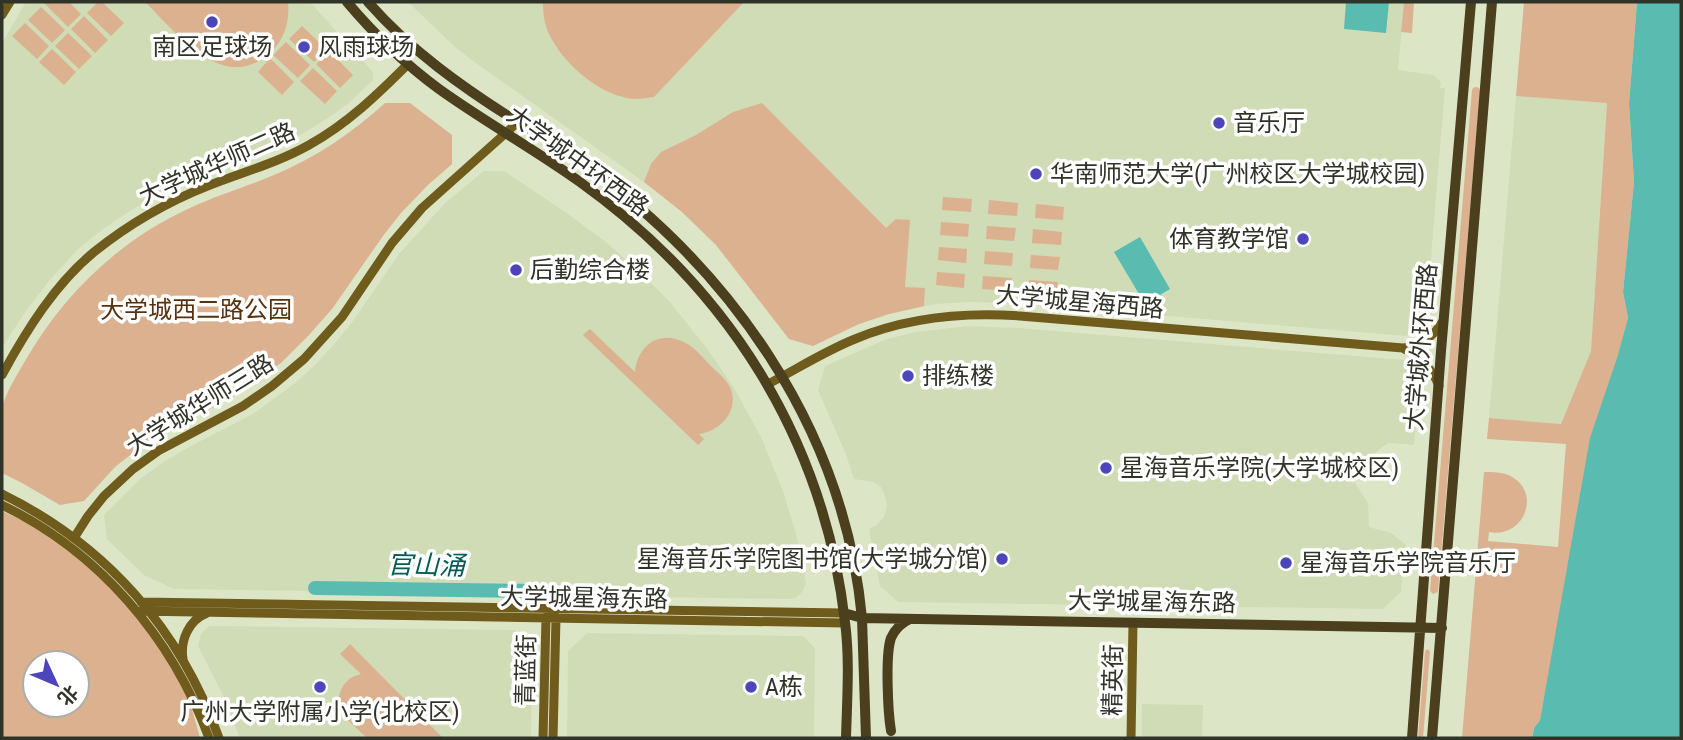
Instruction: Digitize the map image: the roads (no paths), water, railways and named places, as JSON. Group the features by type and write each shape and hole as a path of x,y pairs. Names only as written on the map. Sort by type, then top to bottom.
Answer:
{"main road":[{"name":"大学城中环西路","path":"347,2 374,33 448,96 580,182 631,222 677,265 737,337 768,384 794,435 815,487 829,536 845,618 846,738"},
{"name":"大学城中环西路","path":"368,2 434,64 582,163 642,210 688,254 750,326 783,376 834,487 852,555 860,599 866,738"},
{"name":"大学城外环西路","path":"1412,738 1471,2"},
{"name":"大学城外环西路","path":"1432,738 1492,2"},
{"path":"737,337 750,326"},
{"path":"1423,596 1445,596"},
{"name":"大学城星海东路","path":"845,618 1442,628"},
{"path":"893,735 889,715 889,648 896,630 910,619"}],"street":[{"path":"2,16 10,2"},
{"name":"大学城华师二路","path":"2,375 43,309 77,268 102,246 177,199 274,162 322,138 360,111 408,64"},
{"name":"大学城华师三路","path":"74,538 104,496 139,464 172,443 243,406 304,359 342,317 393,243 422,208 518,122"},
{"name":"大学城星海西路","path":"768,384 853,340 879,330 919,320 969,314 1403,348"},
{"path":"1403,348 1422,342 1444,319"},
{"path":"1403,348 1423,360 1439,386"},
{"path":"2,494 33,510 74,538 110,568 141,602 183,660 205,702 219,738"},
{"path":"2,505 69,546 109,581 137,611 180,674 209,738"},
{"name":"大学城星海东路","path":"141,602 551,608 845,618"},
{"name":"青蓝街","path":"551,608 553,738"},
{"name":"大学城星海东路","path":"137,611 551,618 845,618"},
{"path":"183,660 183,643 188,630 198,617 207,612"},
{"name":"青蓝街","path":"543,738 551,618"},
{"name":"精英街","path":"1131,738 1133,623"}],"water":[{"path":"1346,2 1389,2 1386,33 1344,29"},
{"path":"1637,2 1681,2 1681,738 1532,738 1534,728 1540,720 1590,438 1628,318 1623,292 1634,182 1629,104"},
{"path":"1140,237 1170,289 1145,304 1114,252"}],"waterway":[{"name":"官山涌","path":"315,588 536,591"}],"place":[{"name":"南区足球场","path":"212,22"},
{"name":"风雨球场","path":"304,47"},
{"name":"音乐厅","path":"1219,123"},
{"name":"华南师范大学(广州校区大学城校园)","path":"1036,174"},
{"name":"体育教学馆","path":"1303,239"},
{"name":"后勤综合楼","path":"516,270"},
{"name":"排练楼","path":"908,376"},
{"name":"星海音乐学院(大学城校区)","path":"1106,468"},
{"name":"星海音乐学院图书馆(大学城分馆)","path":"1002,559"},
{"name":"星海音乐学院音乐厅","path":"1286,563"},
{"name":"广州大学附属小学(北校区)","path":"320,687"},
{"name":"A栋","path":"751,687"}],"park label":[{"name":"大学城西二路公园","path":"196,310"}]}
